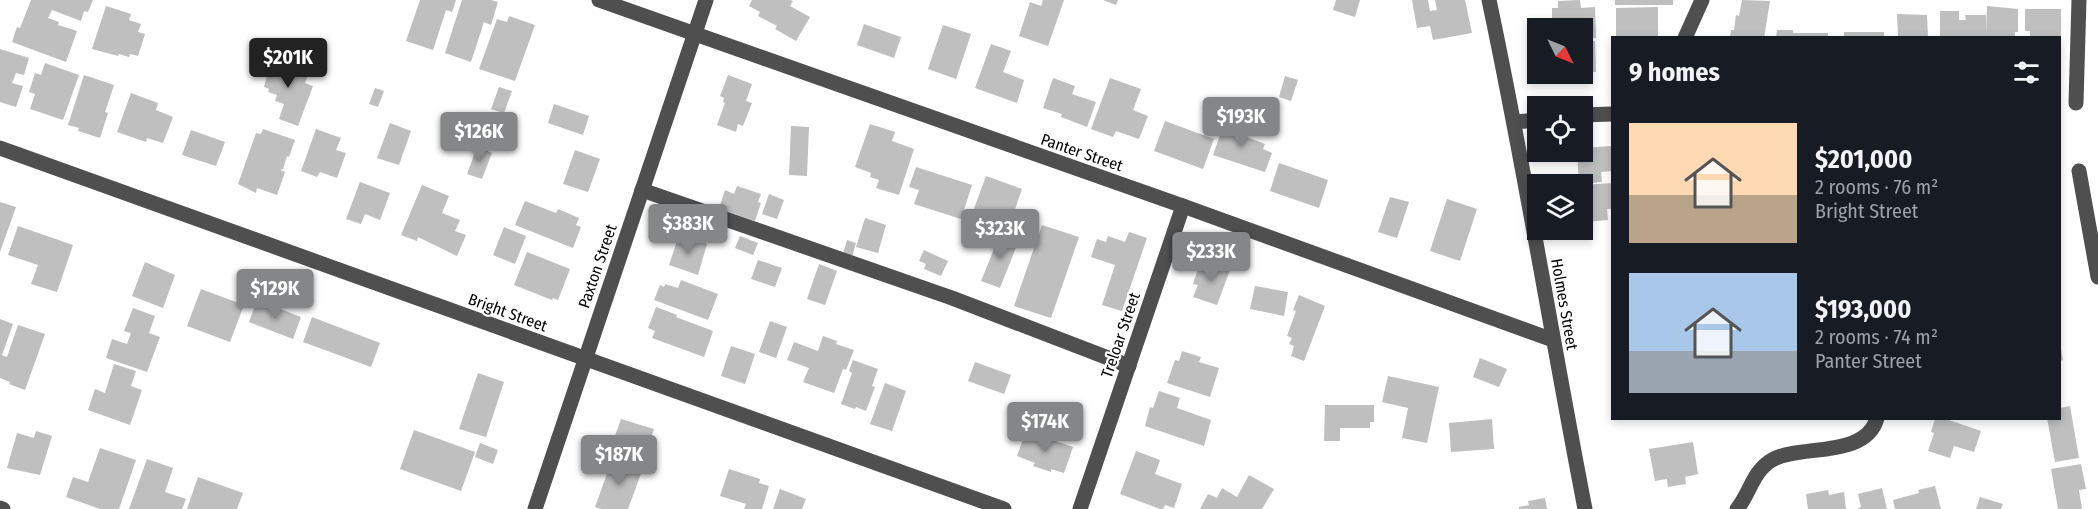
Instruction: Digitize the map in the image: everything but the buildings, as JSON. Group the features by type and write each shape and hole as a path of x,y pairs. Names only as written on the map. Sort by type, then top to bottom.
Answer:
{"street":[{"name":"Panter Street","path":"599,0 1183,206 1553,340"},
{"name":"Paxton Street","path":"535,509 706,0"},
{"name":"Holmes Street","path":"1489,0 1515,122 1585,509"},
{"path":"1686,36 1702,0"},
{"path":"2076,103 2079,0"},
{"path":"1593,115 1611,114"},
{"path":"1515,122 1527,121"},
{"name":"Bright Street","path":"0,148 1004,509"},
{"path":"2079,171 2098,277"},
{"path":"642,190 952,298 1129,366"},
{"name":"Treloar Street","path":"1080,509 1183,206"},
{"path":"1737,509 1743,502 1754,478 1769,462 1781,456 1844,446 1867,433 1876,420"}]}
